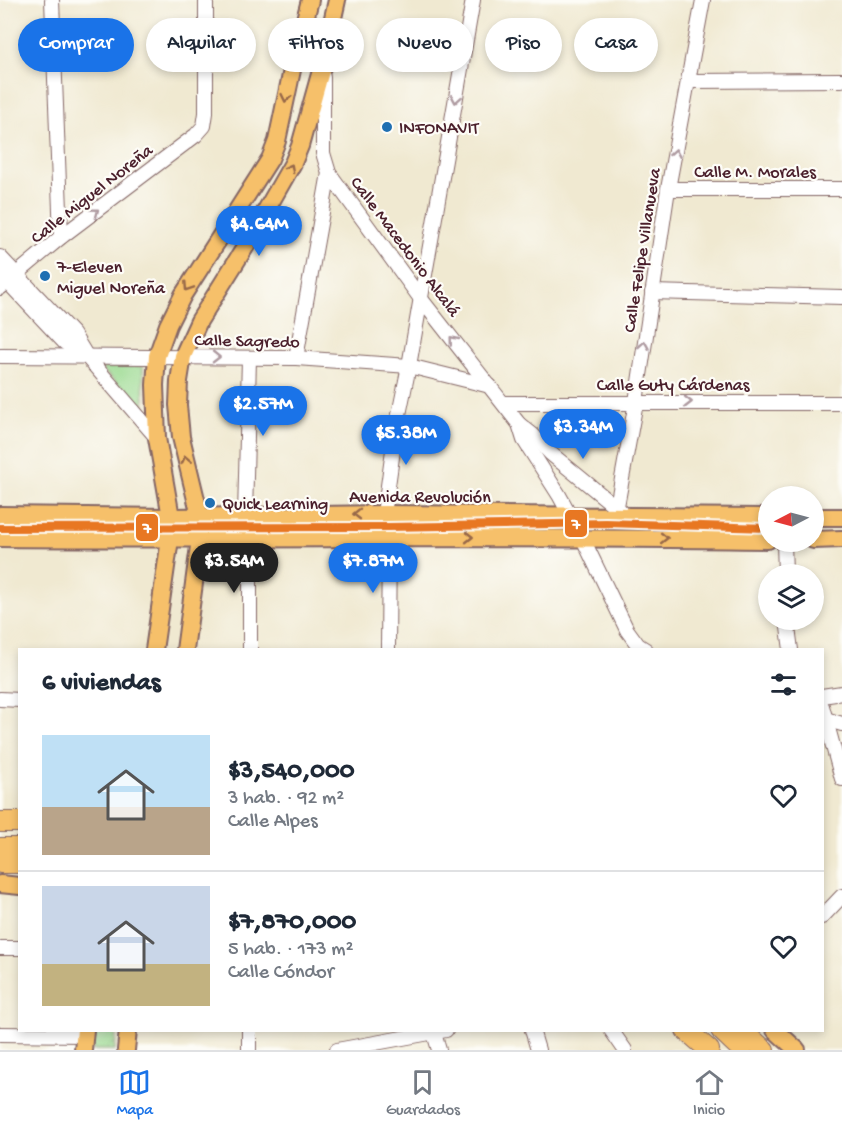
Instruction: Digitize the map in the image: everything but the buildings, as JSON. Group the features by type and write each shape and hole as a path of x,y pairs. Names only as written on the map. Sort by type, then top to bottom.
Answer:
{"highway":[{"path":"0,822 18,822"},
{"path":"0,831 18,831"},
{"path":"0,848 18,848"},
{"path":"0,863 18,863"},
{"path":"688,1032 709,1050"},
{"path":"704,1032 724,1050"},
{"path":"723,1032 742,1050"},
{"path":"744,1032 764,1050"},
{"path":"762,1032 781,1050"}],"main road":[{"path":"154,648 171,517 157,438 155,384 157,356 168,325 183,295 270,159 277,141 309,0"},
{"path":"334,18 338,0"},
{"path":"185,648 200,539 200,516 181,437 178,405 183,357 199,321 244,249 293,163 321,72"},
{"path":"222,236 244,249"},
{"name":"Avenida Revolución","path":"0,515 171,517 384,514 570,517 623,512 758,517"},
{"path":"824,517 842,517"},
{"path":"0,538 582,537 758,540"},
{"path":"824,540 842,539"},
{"path":"0,814 18,815"},
{"path":"0,878 18,878"},
{"path":"0,884 18,886"},
{"path":"126,1050 128,1032"},
{"path":"682,1032 703,1050"},
{"path":"777,1032 797,1050"}],"street":[{"path":"52,0 61,237"},
{"name":"Calle Miguel Noreña","path":"6,279 196,135 204,126 206,0"},
{"path":"384,514 396,429 473,0"},
{"name":"Calle Felipe Villanueva","path":"623,512 636,402 668,189 703,0"},
{"name":"Calle Macedonio Alcalá","path":"322,72 323,153 329,173 421,299 519,424 581,480 623,512"},
{"path":"688,81 842,80"},
{"path":"296,358 329,173"},
{"name":"Calle M. Morales","path":"668,189 842,189"},
{"path":"0,257 6,279 64,342 87,357 157,438"},
{"path":"652,292 842,297"},
{"name":"Calle Sagredo","path":"0,356 296,358 409,366 490,386"},
{"path":"245,515 249,358"},
{"name":"Calle Guty Cárdenas","path":"504,403 842,403"},
{"name":"Calle Macedonio Alcalá","path":"519,424 524,440 559,495 582,537 627,630 643,648"},
{"path":"559,495 570,484 581,480"},
{"path":"388,648 389,538"},
{"path":"250,539 250,648"},
{"path":"788,630 791,648"},
{"path":"824,696 842,693"},
{"path":"0,699 18,699"},
{"path":"824,715 842,724"},
{"path":"824,717 842,779"},
{"path":"824,915 842,896"},
{"path":"0,948 18,948"},
{"path":"249,1032 249,1050"},
{"path":"337,1050 432,1032"},
{"path":"437,1032 439,1050"},
{"path":"533,1032 538,1050"},
{"path":"612,1032 625,1050"},
{"path":"0,1034 84,1039"}],"green space":[{"path":"143,366 144,409 100,368"},
{"path":"95,1032 116,1032 115,1050 92,1050"}],"transit line":[{"name":"7","path":"0,528 388,527 606,523 758,528"}],"place":[{"name":"INFONAVIT","path":"387,127"},
{"name":"7-Eleven Miguel Noreña","path":"45,276"},
{"name":"Quick Learning","path":"210,503"}]}
